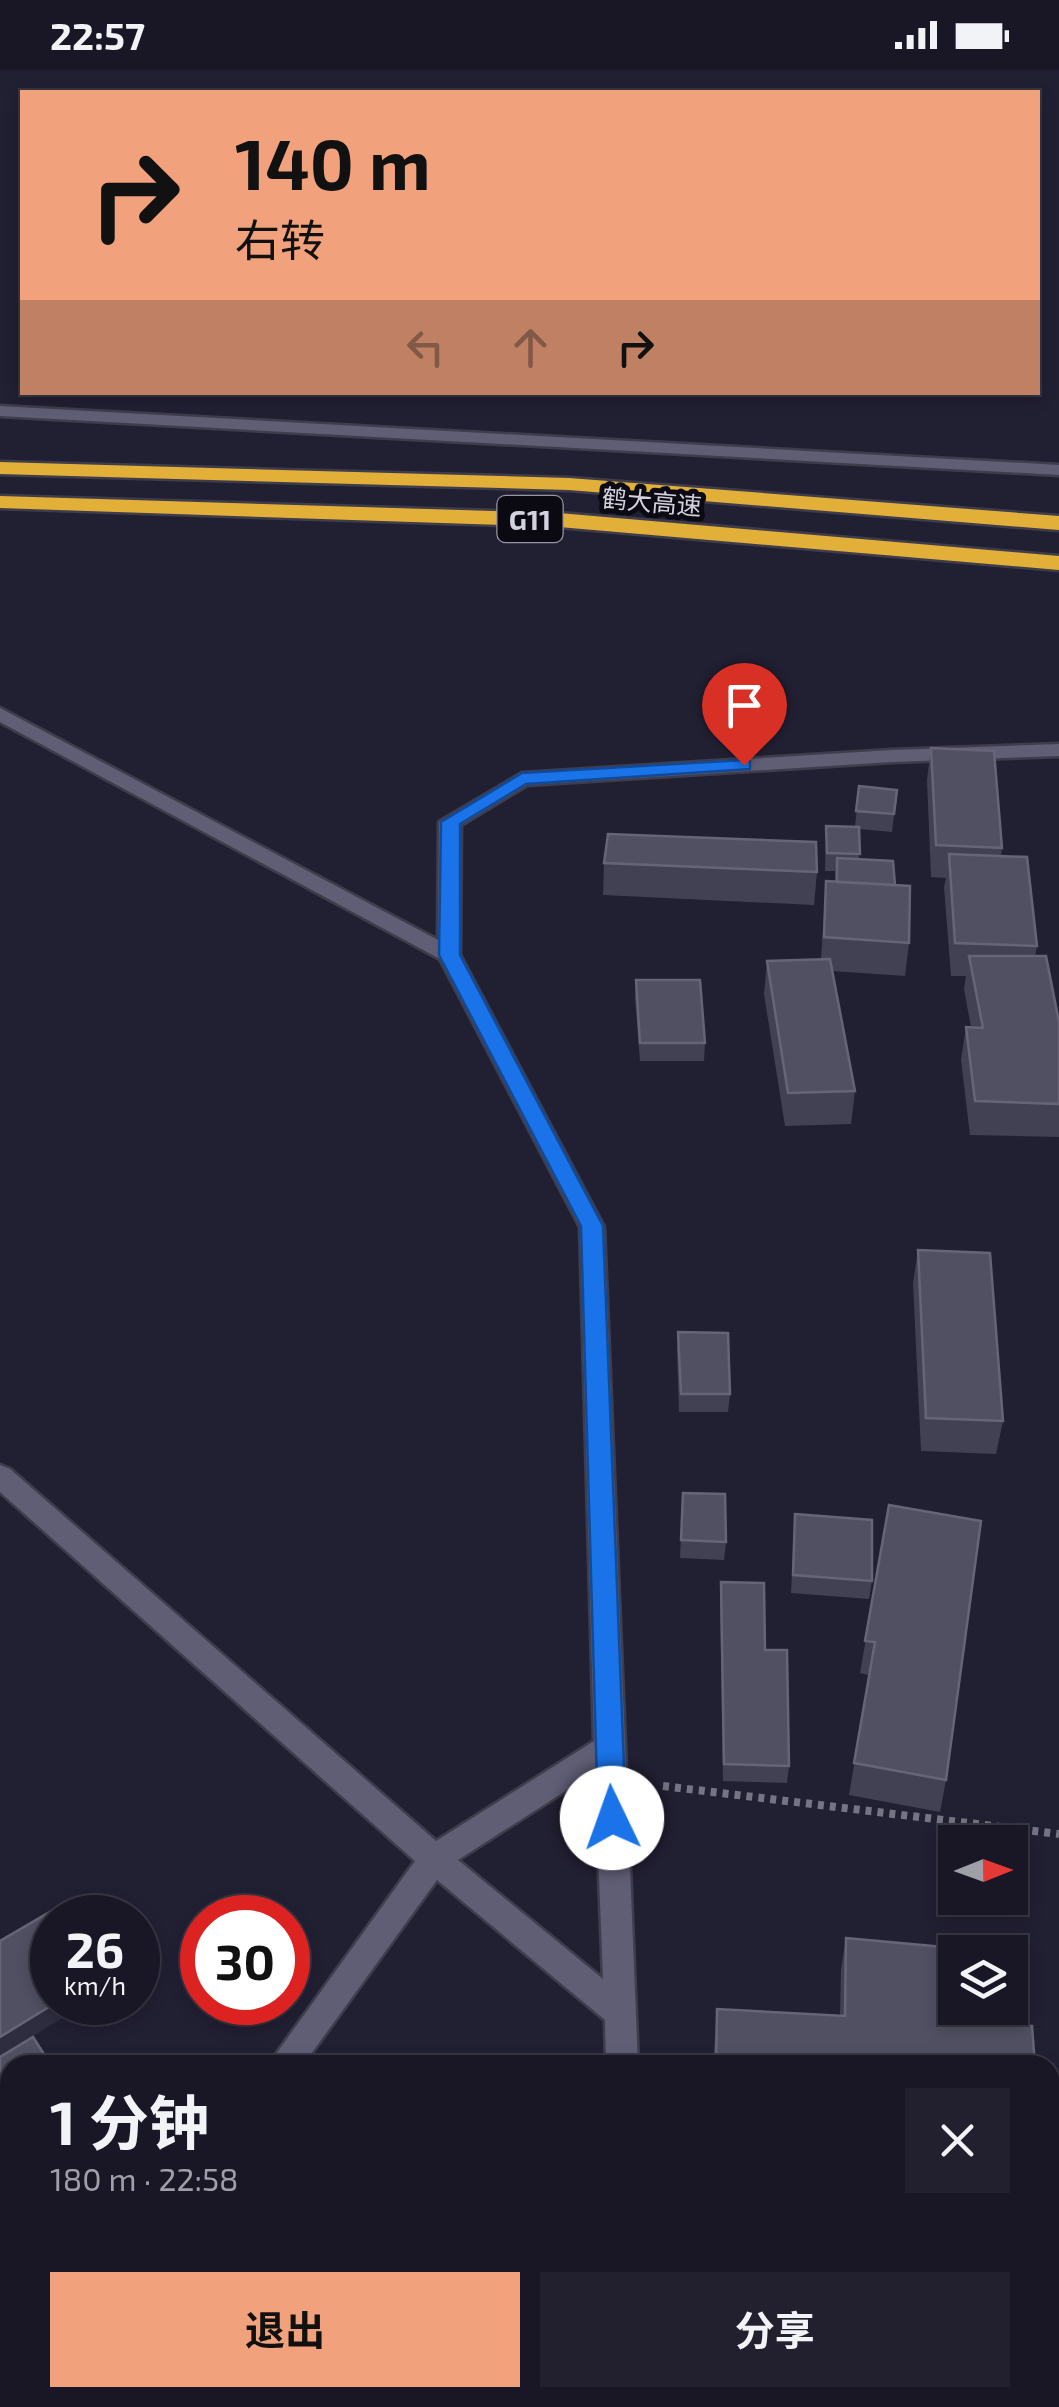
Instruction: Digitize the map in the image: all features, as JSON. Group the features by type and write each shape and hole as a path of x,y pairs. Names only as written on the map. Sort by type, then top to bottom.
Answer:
{"highway":[{"name":"鹤大高速","path":"0,468 569,484 1059,522"},
{"name":"鹤大高速","path":"0,502 559,520 1059,563"}],"street":[{"path":"0,411 1059,470"},
{"path":"0,714 450,955"},
{"path":"622,2055 592,1226 450,955 450,822 522,779 892,756 1059,750"},
{"path":"0,1476 434,1859 621,2012"},
{"path":"291,2055 434,1859 609,1747"}],"path":[{"path":"610,1780 1059,1834"}],"building":[{"path":"931,748 994,751 1002,848 936,845"},
{"path":"859,786 897,790 894,814 856,811"},
{"path":"826,826 859,827 860,854 827,853"},
{"path":"608,834 816,842 817,872 604,863"},
{"path":"949,854 1027,857 1037,946 955,943"},
{"path":"837,858 893,861 895,885 837,882"},
{"path":"826,881 910,886 909,943 824,937"},
{"path":"969,956 1046,956 1059,1022 1059,1104 975,1101 966,1027 983,1028"},
{"path":"830,959 855,1091 788,1093 767,961"},
{"path":"636,980 700,980 705,1043 640,1043"},
{"path":"918,1250 990,1253 1003,1421 926,1418"},
{"path":"678,1332 728,1333 730,1394 681,1394"},
{"path":"683,1493 725,1494 726,1542 681,1540"},
{"path":"889,1505 981,1521 946,1780 854,1763 875,1642 865,1641"},
{"path":"795,1514 872,1520 872,1581 793,1575"},
{"path":"721,1582 764,1583 765,1650 787,1650 789,1766 724,1764"},
{"path":"30,1924 30,2019 0,2037 0,1941"},
{"path":"846,1938 938,1947 938,2025 1032,2026 1034,2055 716,2055 717,2009 845,2016"},
{"path":"33,2037 45,2055 3,2055"}],"route":[{"path":"612,1818 592,1226 450,955 450,822 522,779 744,765"}]}
